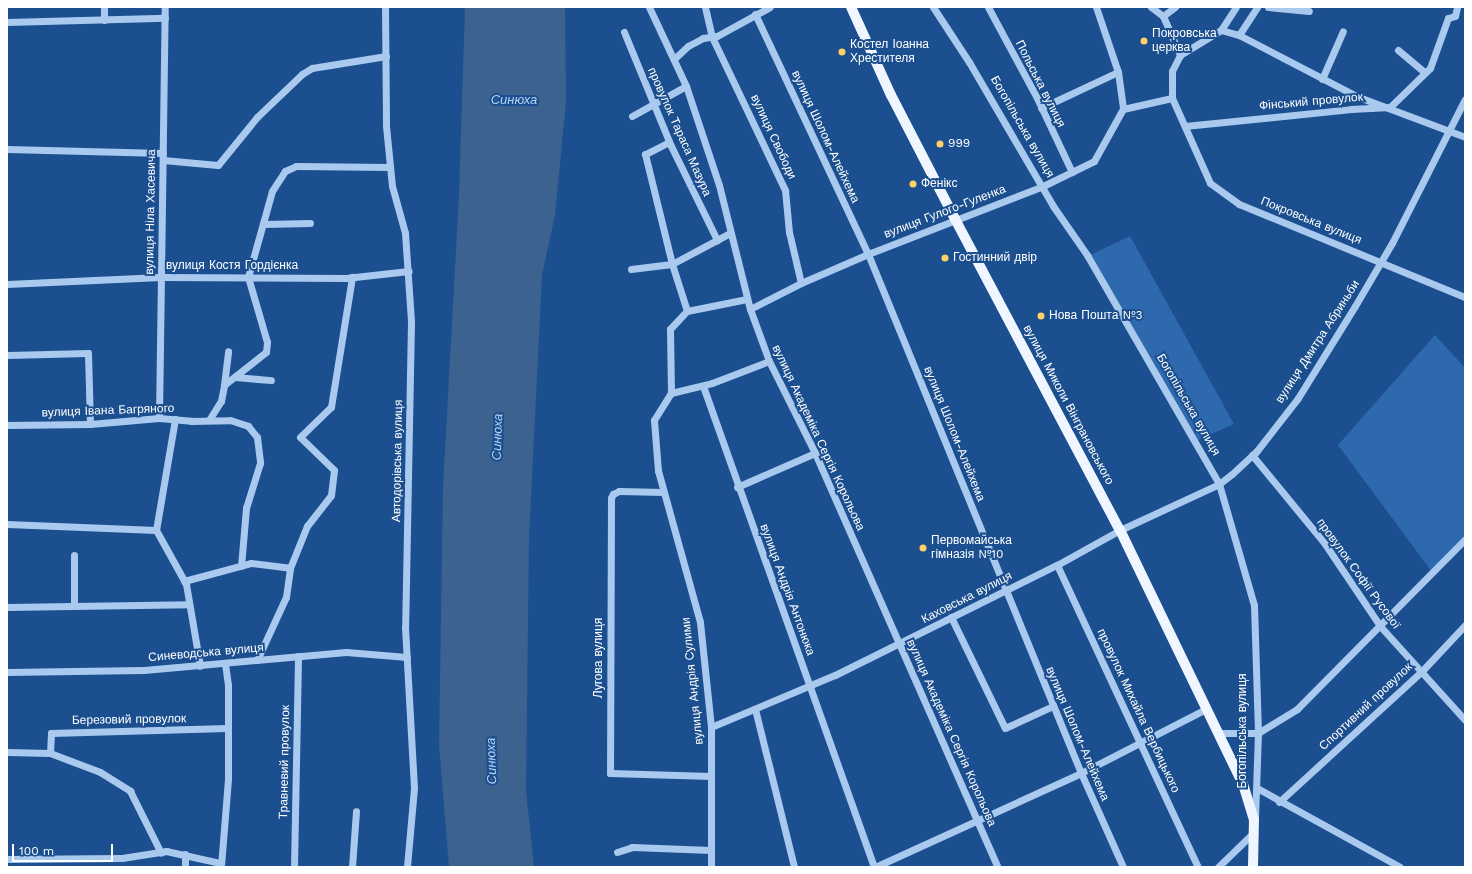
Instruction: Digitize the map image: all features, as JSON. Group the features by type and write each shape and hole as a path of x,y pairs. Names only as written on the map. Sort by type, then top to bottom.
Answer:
{"main road":[{"name":"вулиця Миколи Вінграновського","path":"851,7 891,95 1120,530 1250,802 1254,819"},
{"name":"Богопільська вулиця","path":"1253,867 1254,819"}],"street":[{"path":"104,7 104,20"},
{"name":"вулиця Ніла Хасевича","path":"159,418 165,7"},
{"name":"Автодорівська вулиця","path":"385,7 386,126 392,186 405,233 409,271 411,322 405,628 414,788 407,867"},
{"name":"вулиця Академіка Сергія Корольова","path":"649,7 686,86 719,186 750,309 769,361 815,453 998,867"},
{"name":"вулиця Свободи","path":"705,7 712,37 785,190 789,232 801,283"},
{"path":"674,59 688,46 712,37 770,7"},
{"name":"Богопільська вулиця","path":"934,7 969,62 1041,187 1087,256 1219,484 1254,605 1258,733 1257,788 1254,819"},
{"name":"Польська вулиця","path":"988,7 1041,108 1072,172"},
{"path":"1096,7 1118,72 1123,110 1172,98 1172,71 1180,54 1221,30 1236,7"},
{"path":"1151,7 1163,16 1180,54"},
{"path":"1163,16 1175,7"},
{"path":"1239,35 1257,7"},
{"path":"1268,7 1309,11"},
{"path":"1390,107 1430,68 1448,18 1455,16 1457,7"},
{"name":"вулиця Шолом-Алейхема","path":"755,14 868,254 1005,591 1122,867"},
{"path":"7,22 165,18"},
{"path":"1221,30 1239,35 1356,96 1390,107 1449,133 1465,137"},
{"path":"1322,79 1343,31"},
{"name":"провулок Тараса Мазура","path":"624,32 669,142 717,240"},
{"path":"1398,50 1425,73"},
{"path":"7,149 163,157 218,165 257,117 302,74 312,68 386,56"},
{"path":"1041,108 1118,72"},
{"path":"632,116 686,86"},
{"name":"Покровська вулиця","path":"1172,98 1210,183 1239,204 1382,261 1465,297"},
{"name":"вулиця Дмитра Абриньби","path":"1120,530 1219,484 1252,455 1298,398 1382,261 1449,133 1465,99"},
{"name":"Фінський провулок","path":"1185,126 1351,108 1390,107"},
{"name":"вулиця Гулого-Гуленка","path":"750,309 801,283 868,254 955,219 1041,187 1094,161 1123,110"},
{"path":"669,142 645,154 672,264 688,311"},
{"path":"224,386 266,352 267,342 248,277 272,191 286,171 296,166 390,167"},
{"path":"263,224 310,222"},
{"path":"631,269 672,264 730,233"},
{"name":"вулиця Костя Гордієнка","path":"7,284 161,277 352,277 409,271"},
{"path":"257,660 286,597 290,568 307,526 331,495 334,470 300,437 331,407 352,277"},
{"path":"747,299 688,311 670,329 672,393 703,386 769,361"},
{"path":"209,420 221,402 228,351"},
{"path":"7,355 88,353 90,424"},
{"path":"235,377 271,380"},
{"name":"вулиця Андрія Антонюка","path":"703,386 737,487 810,685 874,867"},
{"name":"вулиця Андрія Сулими","path":"672,393 654,420 658,471 700,622 711,727 711,867"},
{"path":"174,418 156,530 184,581 200,666"},
{"name":"вулиця Івана Багряного","path":"7,425 90,424 174,418 191,421 209,420 236,422 248,426 258,436 260,463 246,508 241,566"},
{"path":"737,487 815,453"},
{"name":"провулок Софії Русової","path":"1252,455 1325,544 1380,626 1465,720"},
{"name":"Лугова вулиця","path":"663,492 618,491 613,494 611,498 610,774 711,776"},
{"path":"7,524 156,530"},
{"name":"Каховська вулиця","path":"711,727 810,685 900,643 1057,565 1120,530"},
{"path":"1217,733 1258,733 1297,709 1465,539"},
{"path":"74,555 74,606"},
{"path":"184,581 251,563 290,568"},
{"name":"провулок Михайла Вербицького","path":"1057,565 1198,867"},
{"path":"7,607 189,604"},
{"path":"951,617 1005,728 1053,706"},
{"name":"Спортивний провулок","path":"1279,802 1421,672 1465,625"},
{"name":"Синеводська вулиця","path":"7,672 200,666 346,652 407,657"},
{"name":"Травневий провулок","path":"294,867 298,656"},
{"path":"7,859 122,858 166,851 186,854 221,865 227,799 228,685 225,663"},
{"path":"755,709 794,867"},
{"path":"874,867 1081,773 1206,709"},
{"name":"Березовий провулок","path":"50,753 52,733 227,728"},
{"path":"7,752 50,753 100,772 130,791 161,853"},
{"path":"1257,788 1279,802 1400,867"},
{"path":"352,867 356,811"},
{"path":"1218,867 1254,832"},
{"path":"617,852 632,847 711,850"},
{"path":"185,867 186,854"}],"shaded area":[{"path":"1130,236 1234,424 1196,441 1088,256"},
{"path":"1435,335 1465,368 1465,538 1432,572 1338,445"}],"water":[{"name":"Синюха","path":"465,7 565,7 566,102 555,215 542,275 529,538 526,790 534,867 449,867 439,745 443,487 459,195"}],"place":[{"name":"Покровська церква","path":"1144,41"},
{"name":"Костел Іоанна Хрестителя","path":"842,52"},
{"name":"999","path":"940,144"},
{"name":"Фенікс","path":"913,184"},
{"name":"Гостинний двір","path":"945,258"},
{"name":"Нова Пошта №3","path":"1041,316"},
{"name":"Первомайська гімназія №10","path":"923,548"}]}
